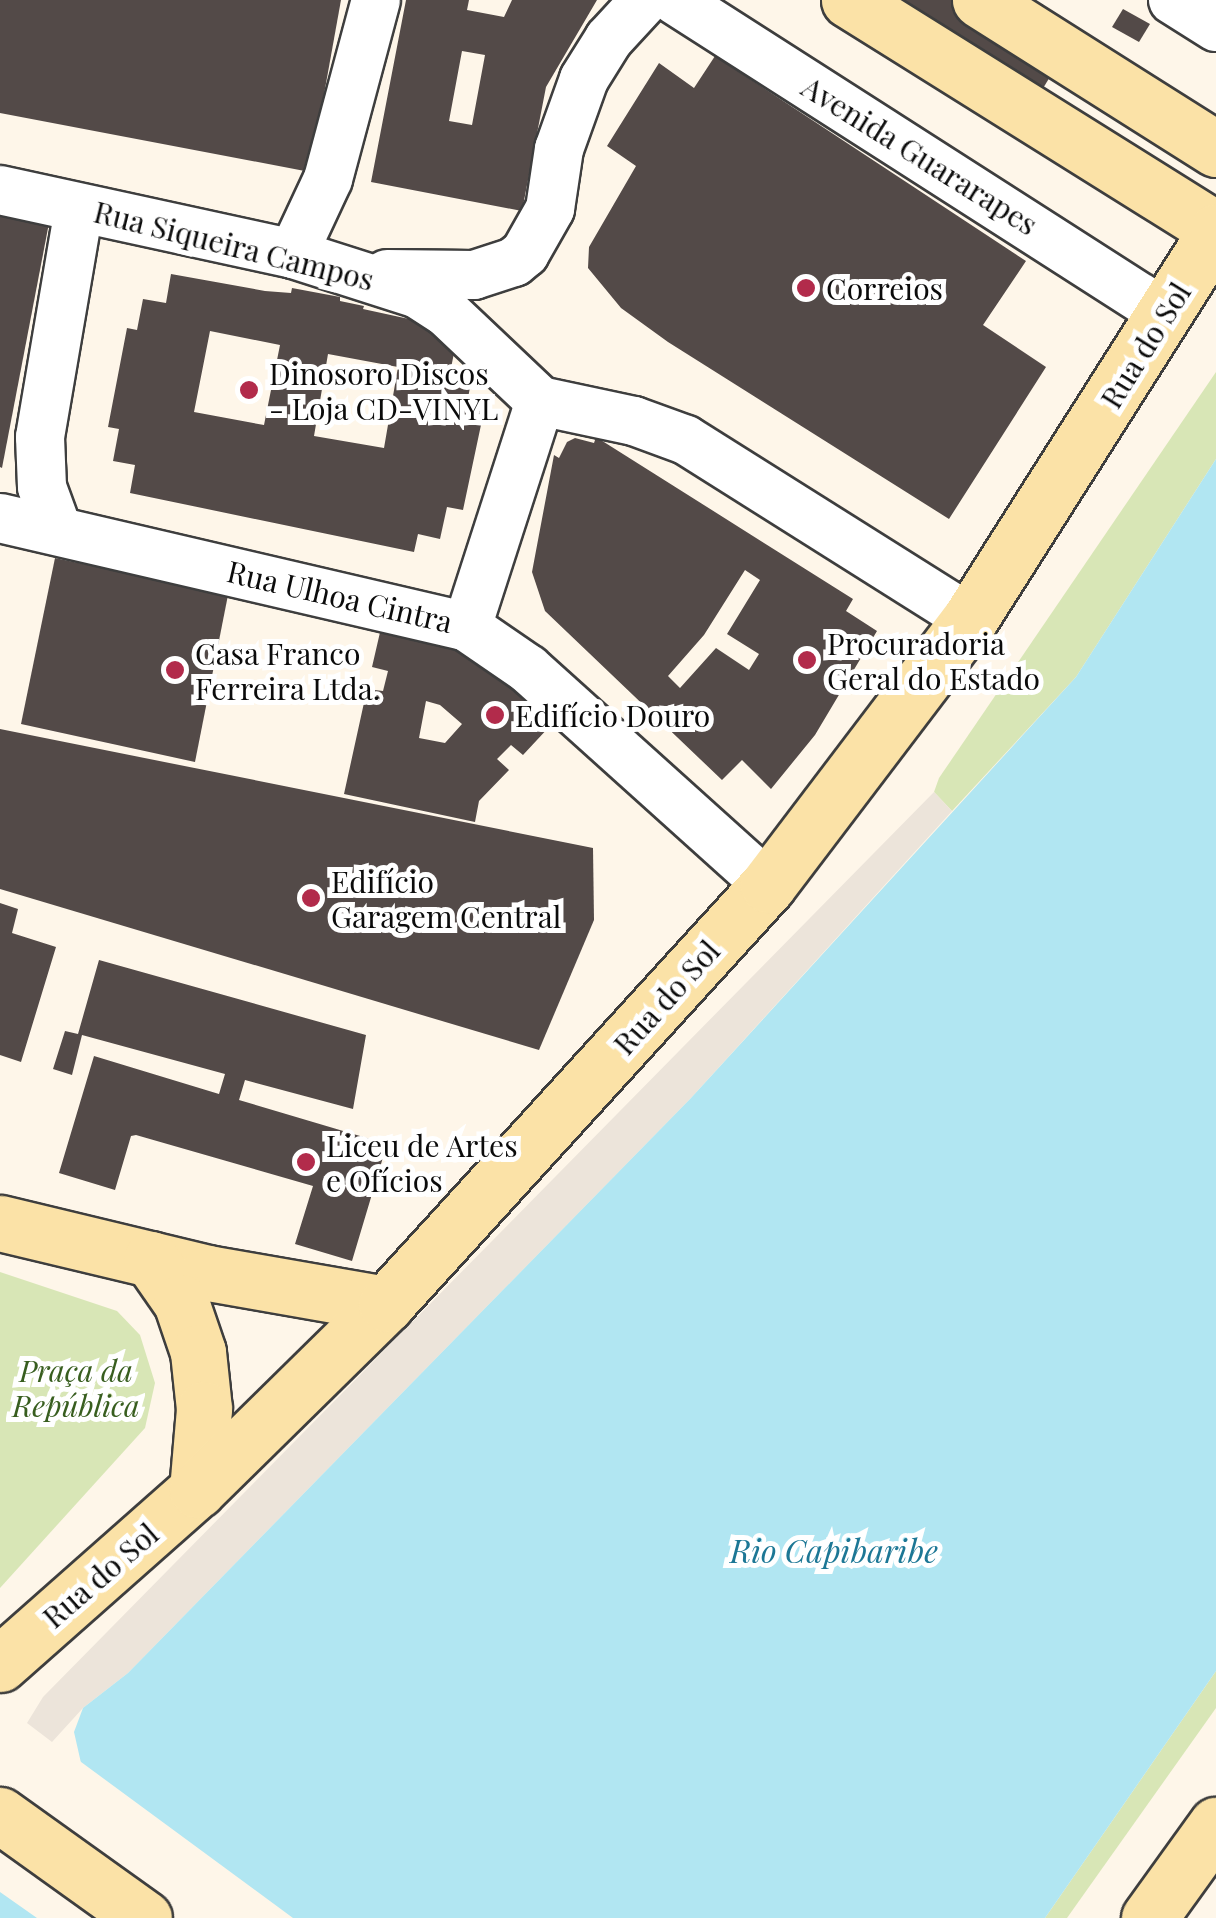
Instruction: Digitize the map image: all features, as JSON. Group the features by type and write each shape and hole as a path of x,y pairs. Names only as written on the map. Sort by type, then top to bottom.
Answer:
{"main road":[{"path":"849,0 1216,230"},
{"path":"980,0 1216,149"},
{"name":"Rua do Sol","path":"0,1664 197,1490 386,1304 768,885 970,619 1216,230"},
{"path":"0,1223 314,1294 386,1304"},
{"path":"150,1259 181,1302 198,1352 204,1409 197,1490"},
{"path":"0,1815 144,1918"},
{"path":"1150,1918 1216,1825"}],"street":[{"path":"293,254 328,179 376,0"},
{"path":"358,272 474,275 514,262 525,253 550,209 558,149 584,79 609,39 645,0"},
{"name":"Avenida Guararapes","path":"675,0 1164,313"},
{"path":"1172,0 1216,27"},
{"name":"Rua Siqueira Campos","path":"0,190 293,254 418,294 447,313 540,401"},
{"path":"58,531 42,487 40,438 79,208"},
{"path":"467,627 540,401 634,421 686,440 970,619"},
{"name":"Rua Ulhoa Cintra","path":"0,518 467,627 528,669 768,885"}],"green space":[{"path":"1216,372 1216,459 1076,677 952,811 934,792 939,778"},
{"name":"Praça da República","path":"0,1272 117,1311 140,1335 155,1383 145,1428 0,1588"},
{"path":"1216,1671 1216,1708 1067,1918 1045,1918"}],"shaded area":[{"path":"934,792 952,811 691,1098 128,1673 83,1708 52,1742 27,1723 43,1697"}],"water":[{"name":"Rio Capibaribe","path":"1216,459 1216,1671 1045,1918 0,1918 0,1877 65,1822 86,1785 74,1732 83,1708 128,1673 691,1098 1076,677"}],"pier":[{"path":"77,1759 293,1918 37,1918 0,1892 0,1871 61,1818 81,1784"}],"building":[{"path":"0,0 341,0 310,172 0,113"},
{"path":"406,0 469,0 467,10 504,17 512,0 597,0 546,87 522,211 371,182","holes":["462,51 485,55 472,125 449,121"]},
{"path":"866,0 956,0 1059,62 1031,108"},
{"path":"1123,9 1150,24 1139,42 1112,27"},
{"name":"Correios","path":"715,56 1026,261 983,325 1046,367 949,519 668,342 621,308 588,268 589,247 636,166 607,146 659,63 694,88"},
{"path":"0,214 49,223 2,468 0,467"},
{"path":"171,274 265,291 291,293 292,288 340,297 340,301 364,306 363,309 409,319 455,348 451,368 473,372 467,403 485,406 463,510 447,507 440,539 418,534 414,552 130,493 135,465 113,461 119,429 108,427 127,328 137,330 143,299 166,303","holes":["210,331 280,345 264,425 194,412","328,354 398,367 384,448 314,436"]},
{"path":"596,437 853,599 846,611 877,631 815,735 771,789 742,760 722,780 545,611 532,572 554,455 559,458 567,442 575,438 594,443","holes":["745,570 760,580 727,634 759,654 749,670 716,648 680,688 668,676 704,635"]},
{"path":"55,558 228,595 195,762 21,724"},
{"name":"Edifício Douro","path":"381,628 444,641 494,672 550,726 523,755 511,745 497,759 509,770 479,801 475,822 344,794 367,689 383,691 388,671 372,667","holes":["426,701 440,705 462,724 445,743 419,738"]},
{"name":"Edifício Garagem Central","path":"0,729 593,848 594,920 539,1050 0,889"},
{"path":"0,903 18,909 12,933 56,947 21,1062 0,1055"},
{"path":"99,960 366,1035 353,1109 245,1080 239,1100 387,1144 352,1261 295,1244 313,1186 136,1135 131,1136 115,1190 59,1173 94,1056 219,1094 225,1074 82,1035 72,1075 53,1069 65,1031 78,1034"}],"place":[{"name":"Correios","path":"806,288"},
{"name":"Dinosoro Discos - Loja CD-VINYL","path":"249,390"},
{"name":"Procuradoria Geral do Estado","path":"807,660"},
{"name":"Casa Franco Ferreira Ltda.","path":"175,670"},
{"name":"Edifício Douro","path":"495,715"},
{"name":"Edifício Garagem Central","path":"311,898"},
{"name":"Liceu de Artes e Ofícios","path":"306,1162"}]}
